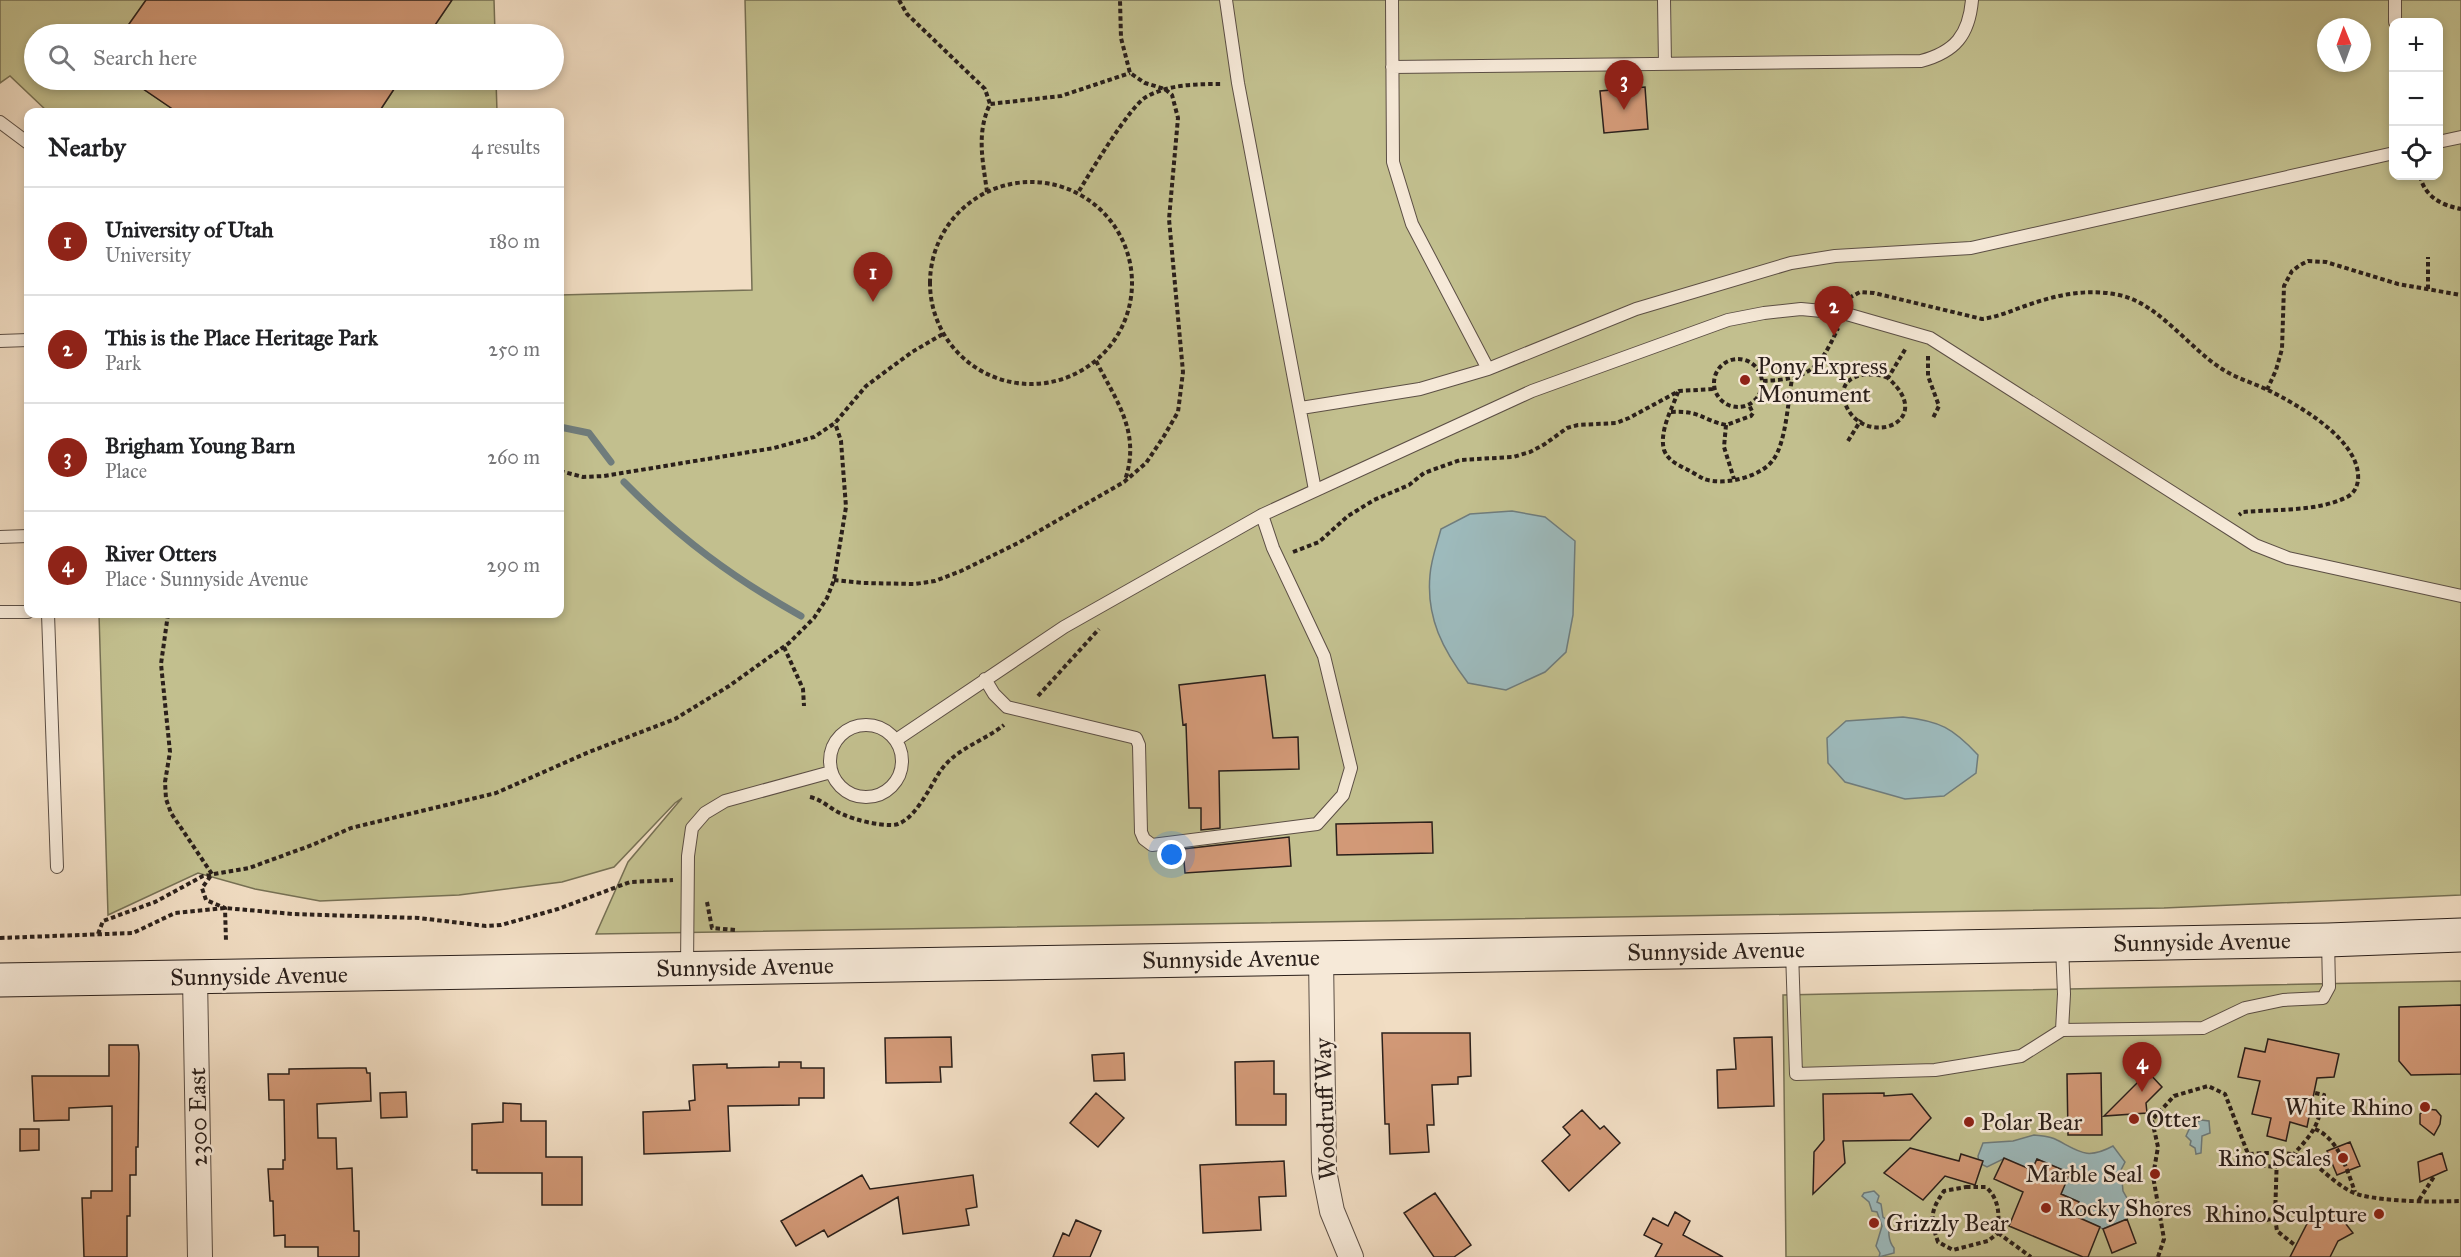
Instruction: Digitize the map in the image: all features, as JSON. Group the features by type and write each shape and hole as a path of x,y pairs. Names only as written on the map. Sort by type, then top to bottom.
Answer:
{"main road":[{"name":"Sunnyside Avenue","path":"0,980 1792,950 2328,940 2461,935"}],"street":[{"name":"Woodruff Way","path":"1321,957 1324,1171 1332,1211 1350,1257"},
{"name":"2300 East","path":"195,978 200,1257"}],"lane":[{"path":"1226,0 1239,83 1315,490"},
{"path":"1392,0 1393,162 1409,213 1488,369"},
{"path":"1664,0 1665,64"},
{"path":"1392,67 1921,61 1941,56 1953,46 1970,21 1972,0"},
{"path":"2395,0 2395,18"},
{"path":"0,122 24,140"},
{"path":"2443,141 2461,137"},
{"path":"1301,408 1420,389 1488,369 1636,309 1791,263 1835,256 1971,248 2389,154"},
{"path":"896,740 1064,627 1262,515 1543,387 1728,320 1801,309 1843,314 1930,338 2255,545 2288,558 2461,596"},
{"path":"0,341 24,340"},
{"path":"985,679 994,694 1007,707 1136,738 1139,745 1141,832 1144,839 1152,845 1317,824 1343,795 1351,768 1324,656 1273,548 1262,515"},
{"path":"0,537 24,536"},
{"path":"0,612 24,612"},
{"path":"48,618 57,867"},
{"path":"874,726 891,733 903,759 901,772 895,784 884,792 866,796 851,793 838,784 831,772 831,755 836,741 850,728 874,726"},
{"path":"687,968 688,856 692,828 705,813 725,801 831,772"},
{"path":"1792,950 1796,1074 1935,1070 2022,1056 2062,1030 2203,1028 2245,1008 2283,1000 2323,998 2329,987 2328,940"},
{"path":"2062,945 2064,994 2062,1030"}],"path":[{"path":"899,0 907,14 985,89 990,104 983,119 980,140 987,192"},
{"path":"834,580 915,584 961,571 1018,543 1124,482 1146,463 1178,412 1182,393 1181,337 1169,219 1178,118 1172,95 1165,89 1145,83 1130,73 1121,38 1120,0"},
{"path":"990,104 1061,96 1130,73"},
{"path":"1079,191 1100,157 1144,98 1165,89 1196,84 1239,83"},
{"path":"2422,180 2431,197 2448,207 2461,209"},
{"path":"1030,182 1079,191 1113,223 1127,250 1132,280 1129,310 1116,338 1096,360 1071,376 1043,383 1014,383 986,373 962,357 943,334 932,307 930,278 935,249 950,223 970,202 987,192 1009,184 1030,182"},
{"path":"2428,257 2428,289"},
{"path":"2267,390 2282,349 2284,286 2292,271 2308,261 2326,262 2398,284 2461,295"},
{"path":"1848,298 1860,292 1874,293 1982,319 2057,296 2078,292 2120,295 2150,310 2224,371 2267,390 2316,418 2332,432 2353,457 2358,473 2357,484 2349,496 2326,504 2243,512 2239,515"},
{"path":"1763,381 1792,379 1801,376 1816,365 1830,346 1838,328 1850,330"},
{"path":"564,472 583,477 604,476 774,448 814,437 835,423 866,386 912,352 943,334"},
{"path":"1899,343 1915,349"},
{"path":"1888,378 1907,346"},
{"path":"1924,354 1928,357 1931,388 1938,402 1933,418"},
{"path":"1740,359 1751,362 1759,370 1763,381 1760,395 1749,405 1742,407 1728,405 1722,401 1714,389 1715,377 1720,367 1730,360 1740,359"},
{"path":"1096,360 1121,409 1128,431 1131,462 1124,482"},
{"path":"1866,373 1888,378 1896,384 1903,397 1905,404 1902,419 1892,427 1875,427 1851,413 1845,403 1844,395 1846,384 1852,377 1866,373"},
{"path":"1679,391 1663,439 1664,448 1671,461 1705,479 1716,481 1734,479 1759,471 1774,460 1781,444 1792,379"},
{"path":"1291,553 1319,542 1348,516 1374,500 1409,485 1424,473 1460,460 1513,457 1545,444 1567,428 1578,425 1616,423 1679,391 1714,389"},
{"path":"1671,412 1698,413 1726,425 1751,416 1753,413 1749,405"},
{"path":"1848,441 1861,420"},
{"path":"98,934 103,921 155,902 203,876 249,868 351,828 496,793 589,752 675,719 729,686 784,647 814,618 827,598 834,580 846,507 841,441 835,423"},
{"path":"1726,425 1724,447 1734,479"},
{"path":"167,618 161,664 170,752 165,782 166,799 171,813 212,874"},
{"path":"1033,702 1105,621"},
{"path":"784,647 803,689 804,706"},
{"path":"807,796 824,802 842,814 889,825 904,823 920,804 943,767 956,755 1009,721"},
{"path":"212,874 202,888 206,900 225,908"},
{"path":"0,938 133,933 175,913 225,908 293,914 419,918 486,926 501,925 558,909 630,882 671,880"},
{"path":"706,894 712,928 735,930"},
{"path":"225,908 226,940"},
{"path":"2158,1257 2164,1239 2153,1176 2158,1148 2152,1120 2174,1096 2208,1086 2225,1094 2248,1154 2303,1157 2329,1178 2355,1193 2419,1200 2461,1201"},
{"path":"2292,1156 2315,1129 2324,1095 2315,1093"},
{"path":"2315,1129 2324,1133 2338,1152 2355,1193"},
{"path":"2277,1154 2275,1218 2277,1231 2296,1246"},
{"path":"2231,1163 2277,1167"},
{"path":"2419,1200 2435,1175"},
{"path":"1966,1187 1986,1187 1994,1195 1999,1211 1998,1233 1988,1241 1953,1250 1938,1242 1932,1225 1933,1206 1944,1191 1966,1187"},
{"path":"2259,1222 2275,1218"},
{"path":"1998,1233 2031,1257"}],"shaded area":[{"path":"0,0 146,0 129,24 24,24 24,89 10,76 0,83"},
{"path":"452,0 494,0 495,24 436,24"},
{"path":"745,0 2461,0 2461,895 2164,908 596,934 628,862 682,798 614,867 562,882 459,895 320,901 255,889 198,873 108,915 99,618 564,618 564,295 752,290"},
{"path":"25,90 145,90 171,108 44,108"},
{"path":"393,90 496,90 497,108 382,108"},
{"path":"2461,981 2461,1257 1786,1257 1783,995"}],"water":[{"path":"1512,511 1545,517 1575,541 1573,615 1566,652 1545,672 1506,690 1468,683 1438,633 1429,591 1432,564 1441,529 1470,514"},
{"path":"1903,717 1945,727 1961,738 1978,755 1976,773 1944,796 1905,799 1845,782 1828,763 1827,738 1846,721"},
{"path":"2201,1120 2209,1121 2210,1133 2202,1136 2201,1153 2196,1154 2195,1148 2190,1145 2191,1141 2186,1136 2191,1125"},
{"path":"2034,1135 2046,1136 2084,1153 2097,1153 2113,1146 2125,1162 2121,1170 2123,1191 2128,1200 2127,1219 2103,1229 2073,1215 2079,1202 2061,1194 2069,1173 2037,1159 2032,1170 2003,1159 1987,1167 1979,1163 1978,1156 1983,1143 2013,1141"},
{"path":"1874,1191 1879,1196 1877,1202 1881,1204 1883,1217 1890,1222 1889,1235 1894,1248 1894,1253 1879,1257 1880,1253 1876,1246 1882,1226 1877,1212 1872,1211 1869,1202 1862,1196 1864,1193"}],"building":[{"path":"146,0 452,0 436,24 129,24"},
{"path":"1645,87 1648,129 1604,133 1600,91"},
{"path":"145,90 393,90 382,108 171,108"},
{"path":"1265,675 1273,738 1298,737 1299,769 1219,771 1220,828 1201,830 1201,808 1189,808 1186,724 1183,725 1179,685"},
{"path":"1432,822 1433,853 1337,855 1336,824"},
{"path":"1289,837 1291,866 1185,873 1183,849"},
{"path":"2461,1005 2461,1074 2411,1075 2399,1061 2399,1007"},
{"path":"1382,1033 1470,1033 1471,1076 1458,1077 1458,1084 1432,1085 1434,1125 1427,1125 1429,1152 1390,1154 1389,1124 1385,1124"},
{"path":"951,1037 952,1067 940,1067 941,1082 886,1083 885,1038"},
{"path":"1772,1037 1774,1106 1718,1108 1717,1070 1736,1069 1734,1038"},
{"path":"2268,1039 2339,1054 2334,1077 2317,1078 2307,1127 2290,1122 2286,1141 2267,1136 2271,1118 2252,1114 2260,1081 2238,1077 2245,1048 2265,1052"},
{"path":"109,1045 138,1045 139,1053 138,1147 136,1147 136,1175 130,1175 127,1257 84,1257 82,1198 91,1198 91,1191 112,1191 112,1106 69,1108 69,1120 34,1121 32,1076 109,1076"},
{"path":"1124,1053 1125,1080 1094,1081 1092,1055"},
{"path":"1274,1061 1274,1094 1286,1094 1286,1125 1236,1125 1235,1062"},
{"path":"779,1062 801,1062 801,1068 824,1068 824,1098 799,1098 799,1105 728,1106 730,1151 644,1154 643,1112 690,1110 689,1101 695,1100 693,1065 727,1064 727,1068 779,1067"},
{"path":"366,1068 367,1073 370,1073 371,1101 317,1104 318,1138 336,1138 337,1169 352,1168 354,1231 359,1231 359,1257 318,1257 318,1247 285,1247 285,1235 274,1236 273,1201 270,1201 268,1169 283,1169 283,1160 285,1160 284,1100 269,1100 268,1074 289,1074 289,1069"},
{"path":"2148,1072 2162,1087 2146,1103 2147,1113 2104,1116"},
{"path":"2101,1073 2102,1135 2068,1135 2067,1074"},
{"path":"406,1092 407,1117 381,1118 380,1093"},
{"path":"1096,1093 1124,1118 1098,1147 1070,1123"},
{"path":"1884,1093 1884,1096 1912,1094 1931,1118 1910,1140 1843,1141 1845,1163 1813,1194 1814,1152 1824,1140 1823,1094"},
{"path":"503,1103 521,1104 521,1121 546,1121 546,1157 582,1157 582,1205 542,1205 542,1173 477,1173 477,1170 472,1170 472,1124 503,1122"},
{"path":"2426,1109 2436,1110 2441,1116 2440,1124 2434,1135 2420,1124 2420,1114"},
{"path":"1582,1110 1600,1129 1604,1126 1620,1143 1569,1191 1542,1161 1570,1135 1563,1127"},
{"path":"20,1129 39,1129 39,1150 20,1151"},
{"name":"Rino Scales","path":"2350,1142 2360,1166 2337,1175 2327,1151"},
{"path":"1910,1148 1959,1161 1961,1154 1983,1161 1975,1185 1945,1176 1923,1200 1884,1173"},
{"path":"2442,1153 2447,1170 2420,1182 2418,1162"},
{"name":"Rocky Shores","path":"2004,1158 2032,1170 2037,1159 2070,1173 2061,1194 2079,1202 2073,1215 2100,1227 2088,1257 2083,1257 2009,1226 2023,1192 1994,1179"},
{"path":"1284,1161 1286,1196 1259,1197 1261,1230 1203,1233 1200,1165"},
{"path":"862,1175 870,1189 973,1175 977,1207 966,1209 969,1225 903,1234 898,1197 828,1237 824,1230 796,1246 781,1221"},
{"path":"1435,1193 1471,1245 1454,1257 1434,1257 1404,1213"},
{"path":"1675,1212 1690,1221 1683,1235 1723,1257 1655,1257 1662,1244 1644,1235 1653,1218 1668,1226"},
{"path":"2313,1212 2338,1214 2353,1233 2338,1241 2330,1257 2290,1257"},
{"path":"2127,1219 2136,1243 2112,1253 2103,1229"},
{"path":"1076,1220 1101,1231 1090,1257 1053,1257 1063,1233 1069,1236"}],"waterway":[{"path":"564,428 589,433 611,462"},
{"path":"624,482 665,521 708,556 752,587 801,616"}],"place":[{"name":"Brigham Young Barn","path":"1624,110"},
{"name":"University of Utah","path":"873,302"},
{"name":"This is the Place Heritage Park","path":"1834,336"},
{"name":"Pony Express Monument","path":"1745,380"},
{"name":"River Otters","path":"2142,1092"},
{"name":"White Rhino","path":"2425,1107"},
{"name":"Otter","path":"2134,1119"},
{"name":"Polar Bear","path":"1969,1122"},
{"name":"Rino Scales","path":"2343,1158"},
{"name":"Marble Seal","path":"2155,1174"},
{"name":"Rocky Shores","path":"2046,1208"},
{"name":"Rhino Sculpture","path":"2379,1214"},
{"name":"Grizzly Bear","path":"1874,1223"}]}
